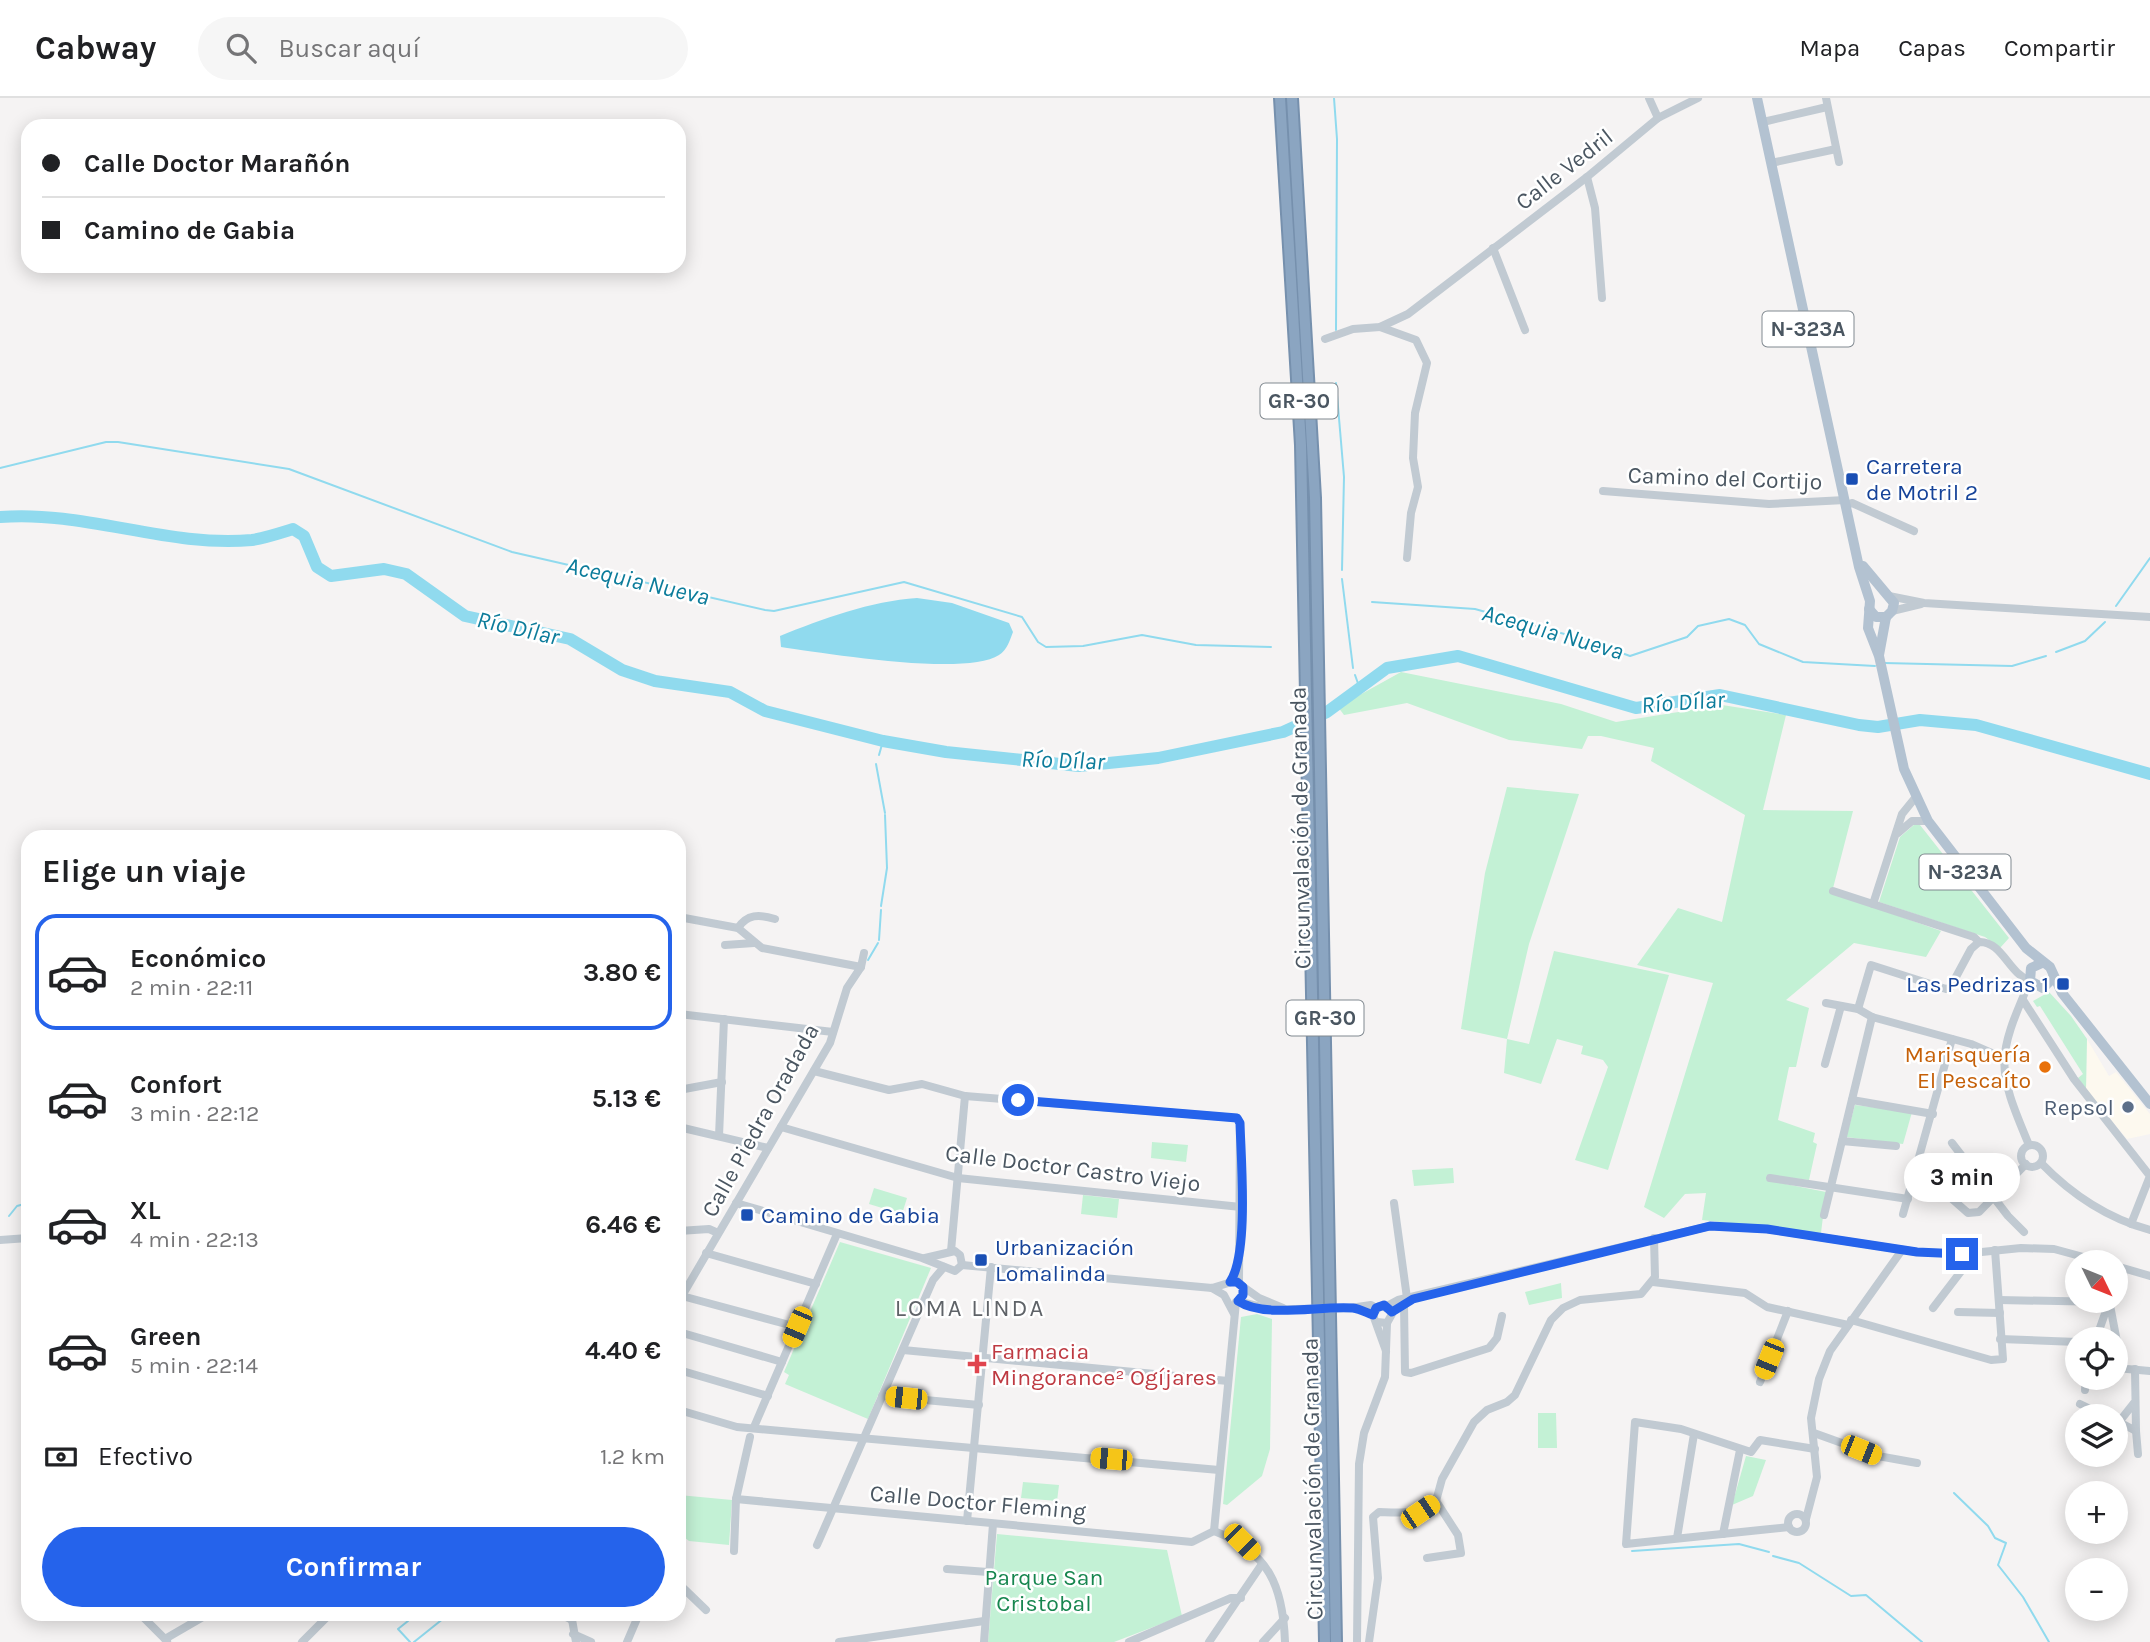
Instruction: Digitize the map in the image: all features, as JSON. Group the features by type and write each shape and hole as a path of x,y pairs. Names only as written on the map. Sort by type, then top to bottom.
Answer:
{"highway":[{"name":"Circunvalación de Granada","path":"1280,98 1298,380 1325,1642"},
{"name":"Circunvalación de Granada","path":"1292,98 1310,379 1319,697 1336,1642"}],"main road":[{"name":"N-323A","path":"1758,98 1870,605 1868,628 1879,657 1897,741 1915,798 1928,821 2026,948 2030,973 2062,993 2150,1104"},
{"name":"N-323A","path":"1859,560 1894,603 1879,657"},
{"path":"1887,595 1876,594 1870,605 1877,617 1889,614"},
{"name":"N-323A","path":"2030,973 2050,967 2047,984"}],"street":[{"path":"1649,98 1658,118"},
{"name":"Calle Vedril","path":"1325,339 1353,328 1380,327 1408,314 1587,177 1658,118 1698,98"},
{"path":"1763,122 1827,103 1839,162"},
{"path":"1771,163 1836,149"},
{"path":"1587,177 1595,208 1602,298"},
{"path":"1493,248 1525,330"},
{"path":"1380,327 1416,340 1427,363 1415,413 1413,458 1418,487 1411,513 1407,558"},
{"name":"Camino del Cortijo","path":"1603,491 1769,504 1846,502 1914,531"},
{"path":"1887,595 1924,603 2150,617"},
{"path":"1889,614 1924,603"},
{"path":"1873,904 1902,814 1915,798"},
{"path":"1897,835 1912,821 1928,821"},
{"path":"1833,891 1991,944 2030,973 2023,1000 2009,1027 2003,1058 2008,1095 2029,1145"},
{"path":"738,928 742,921 753,915 775,919"},
{"path":"686,918 738,928 762,948 861,967"},
{"path":"1858,1009 1871,965 1953,990 1971,948 1979,942"},
{"path":"725,945 754,943"},
{"name":"Calle Piedra Oradada","path":"686,1289 814,1071 833,1032 847,988 861,967 864,953"},
{"path":"2023,1000 2047,984"},
{"path":"2023,1000 2074,1079 2150,1176 2131,1224"},
{"path":"1826,1003 1858,1009 1872,1017 1952,1039 2003,1058"},
{"path":"1825,1064 1842,1006"},
{"path":"686,1015 833,1032"},
{"path":"1824,1215 1872,1017"},
{"path":"719,1136 724,1019"},
{"path":"1903,1214 1952,1039"},
{"path":"814,1071 889,1090 922,1084 965,1097 1237,1118 1240,1123 1241,1207 1238,1270 1232,1299 1234,1316 1214,1531 1242,1542 1277,1586 1284,1618 1285,1642"},
{"path":"686,1089 722,1082"},
{"path":"817,1545 933,1280 948,1253 965,1097"},
{"path":"1852,1100 1933,1114"},
{"name":"Calle Doctor Castro Viejo","path":"781,1127 958,1178 1241,1207"},
{"path":"686,1129 768,1148"},
{"path":"1842,1141 1896,1146"},
{"path":"1952,1143 2024,1233"},
{"path":"2029,1145 2042,1149 2041,1163"},
{"path":"2029,1145 2021,1156 2026,1164 2035,1166 2041,1163"},
{"path":"2041,1163 2077,1195 2131,1224 2150,1230"},
{"path":"1951,1198 1963,1210 1973,1213 1985,1209 2026,1164"},
{"path":"1770,1178 1908,1199"},
{"path":"742,1192 748,1208"},
{"path":"1394,1203 1408,1300 1403,1323 1405,1372 1411,1373 1489,1348 1497,1338 1502,1316"},
{"path":"735,1204 922,1258 955,1271 962,1265 1212,1288 1235,1285 1283,1308"},
{"path":"1376,1315 1390,1315 1408,1300 1699,1227 1726,1225 1902,1250 1975,1253 2054,1249 2065,1252"},
{"path":"686,1231 709,1229 719,1233"},
{"path":"754,1427 837,1234"},
{"path":"0,1240 21,1238"},
{"path":"1369,1642 1378,1578 1373,1517 1379,1511 1407,1515 1420,1512 1436,1501 1442,1479 1474,1422 1487,1410 1507,1402 1515,1395 1551,1320 1580,1300 1641,1294 1653,1282 1654,1238"},
{"path":"1815,1449 1760,1440 1751,1452 1694,1434 1635,1422 1626,1544 1789,1527 1801,1532 1807,1525 1817,1477 1814,1433 1811,1418 1819,1380 1830,1351 1902,1250"},
{"path":"1653,1282 1745,1293 1754,1301 1788,1311 1849,1322 1991,1360 2003,1359 1995,1250"},
{"path":"706,1253 816,1284"},
{"path":"922,1258 948,1253 960,1255 962,1265"},
{"path":"1933,1308 1975,1253"},
{"path":"967,1521 991,1267"},
{"path":"2128,1270 2150,1276"},
{"path":"1232,1299 1235,1285"},
{"path":"1212,1288 1232,1299 1255,1306 1295,1309 1352,1308 1376,1315 1390,1315 1403,1323"},
{"path":"686,1299 797,1327"},
{"path":"1999,1300 2065,1301"},
{"path":"1234,1316 1255,1306"},
{"path":"1759,1382 1788,1311"},
{"path":"1958,1312 2000,1313"},
{"path":"1376,1315 1387,1353"},
{"path":"1357,1642 1360,1456 1364,1433 1385,1377 1390,1315"},
{"path":"686,1334 782,1362"},
{"path":"2000,1339 2065,1342"},
{"path":"903,1350 1228,1381"},
{"path":"2128,1369 2150,1371"},
{"path":"2134,1369 2138,1454"},
{"path":"686,1372 768,1396"},
{"path":"882,1396 979,1405"},
{"path":"2128,1410 2134,1403"},
{"path":"686,1412 737,1427 975,1446 1219,1470"},
{"path":"2128,1427 2136,1431"},
{"path":"1814,1433 1878,1456 1917,1463"},
{"path":"1677,1538 1694,1434"},
{"path":"734,1551 736,1499 750,1437"},
{"path":"1723,1534 1740,1450"},
{"name":"Calle Doctor Fleming","path":"736,1499 1192,1542 1214,1531"},
{"path":"1427,1558 1461,1553 1458,1535 1436,1501"},
{"path":"1789,1527 1788,1519 1792,1515 1801,1514 1806,1520"},
{"path":"984,1642 993,1524"},
{"path":"1209,1642 1262,1564"},
{"path":"947,1569 988,1572"},
{"path":"686,1591 706,1610"},
{"path":"1129,1642 1231,1598 1241,1598"},
{"path":"1263,1642 1284,1618"},
{"path":"147,1621 167,1640 197,1621"},
{"path":"302,1642 323,1621"},
{"path":"572,1621 574,1639 582,1635 591,1642"},
{"path":"626,1642 636,1621"},
{"path":"839,1642 984,1621"}],"shaded area":[{"path":"2087,1039 2109,1076 2116,1072 2150,1114 2150,1134 2127,1139 2086,1090"}],"green space":[{"path":"1401,672 1561,704 1616,722 1722,705 1786,715 1763,810 1853,811 1832,892 1941,931 1926,957 1854,943 1786,1000 1809,1008 1796,1067 1789,1067 1778,1120 1815,1133 1813,1142 1817,1144 1809,1180 1767,1175 1766,1180 1826,1192 1821,1233 1702,1220 1706,1193 1685,1194 1664,1218 1644,1207 1713,983 1637,965 1678,908 1722,922 1745,815 1651,761 1654,748 1601,736 1588,736 1582,749 1509,740 1407,703 1344,715 1338,707"},
{"path":"1507,787 1579,794 1529,944 1507,1039 1461,1029 1485,873"},
{"path":"1915,824 1920,825 2009,938 2000,948 1985,937 1879,902 1900,837"},
{"path":"1554,951 1669,975 1608,1170 1575,1160 1608,1067 1603,1060 1581,1054 1583,1046 1557,1039 1541,1084 1504,1073 1507,1039 1529,1044"},
{"path":"2049,992 2087,1039 2086,1090 2078,1078 2083,1074 2040,1006 2037,1007 2033,1001"},
{"path":"1855,1105 1912,1112 1903,1144 1846,1137"},
{"path":"1152,1142 1188,1145 1186,1162 1151,1158"},
{"path":"1453,1168 1454,1183 1414,1186 1412,1170"},
{"path":"874,1188 907,1198 902,1214 869,1204"},
{"path":"1083,1195 1119,1199 1117,1218 1081,1214"},
{"path":"840,1242 931,1268 868,1419 785,1384 789,1375 784,1372"},
{"path":"1561,1283 1562,1298 1529,1305 1525,1292"},
{"path":"1257,1314 1272,1319 1270,1449 1262,1476 1227,1505 1223,1504 1241,1317"},
{"path":"1538,1413 1556,1413 1557,1448 1538,1448"},
{"path":"1746,1456 1766,1460 1753,1496 1732,1505"},
{"path":"1023,1482 1059,1485 1057,1501 1021,1498"},
{"path":"686,1496 732,1500 729,1545 686,1539"},
{"name":"Parque San Cristobal","path":"997,1534 1167,1550 1182,1616 1114,1642 988,1642"}],"water":[{"path":"917,598 952,603 1009,623 1013,632 1008,645 999,655 982,661 957,664 894,662 781,647 780,636 813,623 865,607"}],"waterway":[{"path":"1334,98 1337,139 1336,330"},
{"path":"1336,383 1344,477 1342,570"},
{"name":"Acequia Nueva","path":"0,468 106,442 118,442 289,469 512,552 765,610 774,611 904,582 1022,617 1038,642 1046,647 1083,646 1142,635 1196,645 1271,647"},
{"name":"Río Dílar","path":"0,517 63,519 189,539 221,541 252,540 293,529 304,536 317,567 331,576 384,569 406,574 465,616 570,639 622,670 655,681 730,692 765,711 883,741 946,752 1079,766 1158,758 1283,732 1327,712 1387,668 1458,656 1636,708 1720,695 1859,725 1878,727 1920,720 1976,725 2150,774"},
{"name":"Acequia Nueva","path":"2116,606 2150,558"},
{"path":"1342,579 1353,668"},
{"name":"Acequia Nueva","path":"1372,602 1475,609 1586,640 1630,656 1687,637 1698,626 1729,619 1745,625 1759,644 1803,662 1875,666"},
{"name":"Acequia Nueva","path":"2056,652 2085,641 2105,622"},
{"name":"Acequia Nueva","path":"1884,663 2012,666 2046,656"},
{"path":"1355,675 1360,689"},
{"path":"879,755 883,741"},
{"path":"876,764 885,813"},
{"path":"881,906 887,868 885,815"},
{"path":"879,940 881,910"},
{"path":"868,960 878,943"},
{"path":"9,1216 21,1205"},
{"path":"1954,1493 1988,1526 1995,1538 2006,1543 1998,1565 2023,1597 2049,1642"},
{"path":"1632,1551 1739,1544 1769,1552"},
{"path":"1773,1556 1799,1563 1851,1596 1866,1595 1922,1642"},
{"path":"408,1621 398,1629 410,1642"},
{"path":"414,1642 440,1621"}],"place":[{"name":"Carretera de Motril 2","path":"1852,479"},
{"name":"Las Pedrizas 1","path":"2063,984"},
{"name":"Marisquería El Pescaíto","path":"2045,1067"},
{"name":"Repsol","path":"2128,1107"},
{"name":"Camino de Gabia","path":"747,1215"},
{"name":"Urbanización Lomalinda","path":"981,1260"},
{"name":"Farmacia Mingorance² Ogíjares","path":"977,1364"}],"district":[{"name":"LOMA LINDA","path":"970,1308"}],"route":[{"path":"1018,1100 1237,1118 1240,1123 1241,1207 1238,1270 1230,1282 1237,1282 1243,1287 1243,1295 1238,1301 1273,1310 1354,1308 1373,1315 1376,1308 1384,1305 1392,1312 1413,1299 1518,1271 1710,1226 1767,1229 1917,1252 1962,1254"}]}
